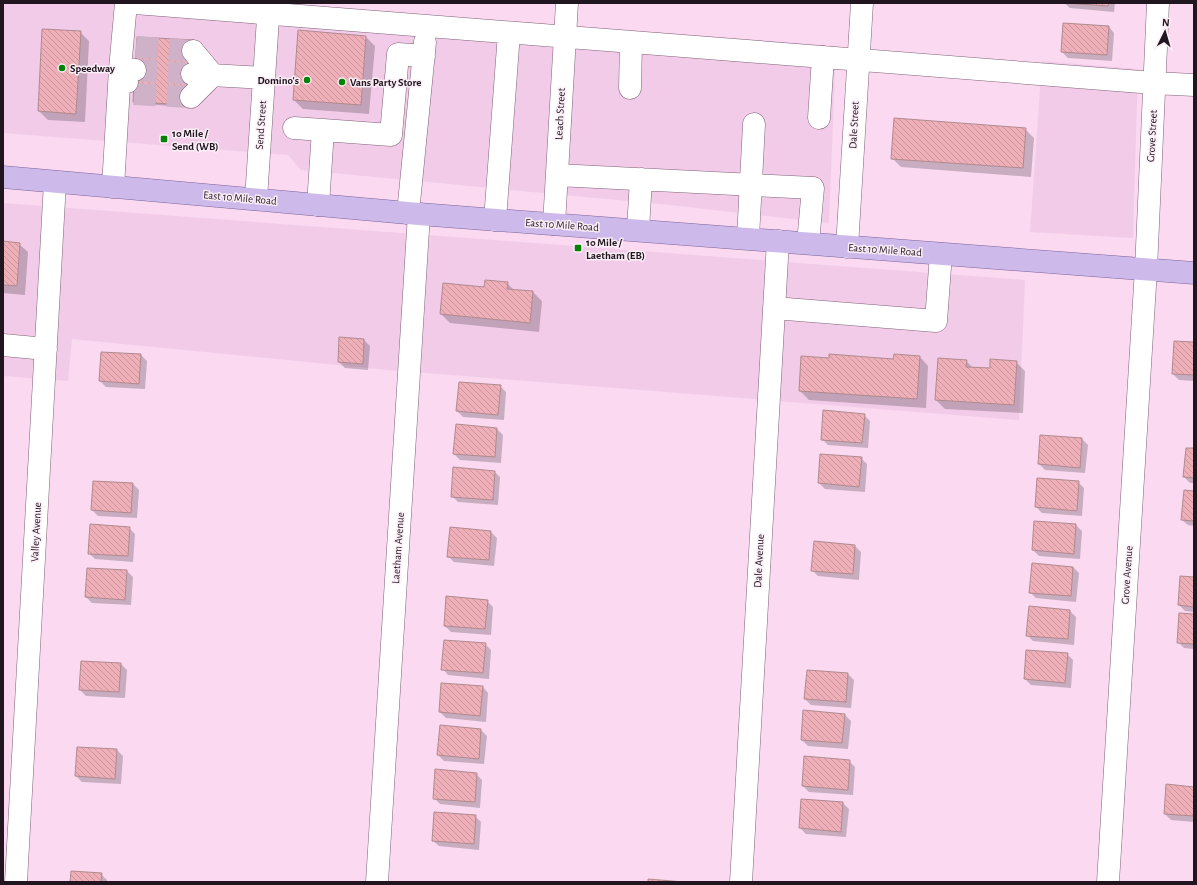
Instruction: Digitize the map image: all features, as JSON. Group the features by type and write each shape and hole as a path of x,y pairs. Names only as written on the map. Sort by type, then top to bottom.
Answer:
{"main road":[{"name":"East 10 Mile Road","path":"3,177 495,220 1194,273"}],"street":[{"path":"113,187 128,70 126,3"},
{"path":"134,3 268,9 426,27 1194,85"},
{"name":"Leach Street","path":"554,224 567,3"},
{"name":"Dale Street","path":"847,247 862,3"},
{"name":"Grove Street","path":"1146,269 1158,3"},
{"name":"Send Street","path":"256,199 268,9"},
{"name":"Laetham Avenue","path":"377,882 413,213 426,27"},
{"path":"495,220 509,33"},
{"path":"630,88 631,42"},
{"path":"134,94 128,70 136,47"},
{"path":"191,97 202,74 193,51"},
{"path":"294,128 392,135 398,54 424,56"},
{"path":"819,118 823,57"},
{"path":"202,74 264,78"},
{"path":"748,238 754,124"},
{"path":"318,205 323,130"},
{"path":"557,175 813,188 808,243"},
{"path":"638,230 641,179"},
{"name":"Valley Avenue","path":"16,882 55,182"},
{"name":"Dale Avenue","path":"741,882 778,241"},
{"path":"774,308 936,321 941,254"},
{"name":"Grove Avenue","path":"1108,882 1146,269"},
{"path":"3,345 46,349"}],"shaded area":[{"path":"3,3 277,3 836,46 829,223 670,205 301,170 288,155 3,133"},
{"path":"1042,61 1138,69 1133,238 1030,232"},
{"path":"3,203 1025,280 1019,420 388,370 72,339 68,381 3,376"}],"building":[{"path":"1064,3 1109,3 1108,6"},
{"path":"1063,23 1109,26 1107,55 1061,52"},
{"path":"42,29 81,31 76,114 38,111"},
{"path":"298,30 366,36 361,105 293,100"},
{"path":"137,37 194,40 190,105 133,102"},
{"path":"894,118 1026,128 1023,168 891,159"},
{"path":"3,241 20,243 17,286 3,285"},
{"path":"485,280 508,282 507,289 533,291 530,323 440,314 443,283 484,287"},
{"path":"339,337 364,339 363,364 338,362"},
{"path":"1174,341 1194,342 1194,375 1172,374"},
{"path":"101,352 141,354 139,384 99,381"},
{"path":"829,354 893,359 894,354 920,356 917,399 799,391 801,356 829,358"},
{"path":"938,358 967,360 966,367 990,368 990,359 1017,361 1014,405 935,400"},
{"path":"459,382 501,385 498,415 456,411"},
{"path":"823,410 865,414 862,443 821,440"},
{"path":"456,424 497,428 495,457 453,454"},
{"path":"1040,435 1082,438 1080,468 1038,464"},
{"path":"1186,448 1194,448 1194,478 1183,477"},
{"path":"820,454 862,457 859,487 818,483"},
{"path":"453,467 495,471 493,500 451,497"},
{"path":"1037,478 1079,481 1077,511 1035,507"},
{"path":"93,481 133,483 131,513 91,510"},
{"path":"1184,490 1194,491 1194,521 1181,520"},
{"path":"1034,521 1076,524 1074,554 1032,550"},
{"path":"90,524 130,527 128,556 88,554"},
{"path":"450,527 491,531 489,560 447,557"},
{"path":"814,541 855,545 853,574 811,571"},
{"path":"1032,563 1073,567 1071,596 1029,593"},
{"path":"87,568 127,570 125,600 85,597"},
{"path":"1180,576 1194,577 1194,607 1178,605"},
{"path":"446,596 488,600 485,629 444,626"},
{"path":"1029,606 1070,610 1068,639 1026,636"},
{"path":"1179,613 1194,614 1194,644 1177,643"},
{"path":"444,640 486,643 483,673 441,670"},
{"path":"1026,650 1068,653 1065,683 1024,679"},
{"path":"81,661 121,663 119,692 79,690"},
{"path":"807,670 848,673 846,702 804,699"},
{"path":"441,683 483,686 480,716 439,712"},
{"path":"803,710 845,714 842,743 801,740"},
{"path":"440,725 481,729 479,759 437,755"},
{"path":"77,747 117,749 115,779 75,776"},
{"path":"804,756 850,760 848,790 802,786"},
{"path":"435,769 477,773 475,802 433,799"},
{"path":"1166,784 1194,787 1194,816 1164,814"},
{"path":"801,799 843,802 841,832 799,828"},
{"path":"434,812 476,815 474,844 432,841"},
{"path":"71,871 102,873 101,882 70,882"},
{"path":"648,879 684,882 648,882"}],"tunnel":[{"path":"136,47 193,51"},
{"path":"135,70 192,74"},
{"path":"134,94 191,97"}],"place":[{"name":"Speedway","path":"62,68"},
{"name":"Domino's","path":"307,80"},
{"name":"Vans Party Store","path":"342,82"},
{"name":"10 Mile / Send (WB)","path":"164,139"},
{"name":"10 Mile / Laetham (EB)","path":"578,248"}]}
